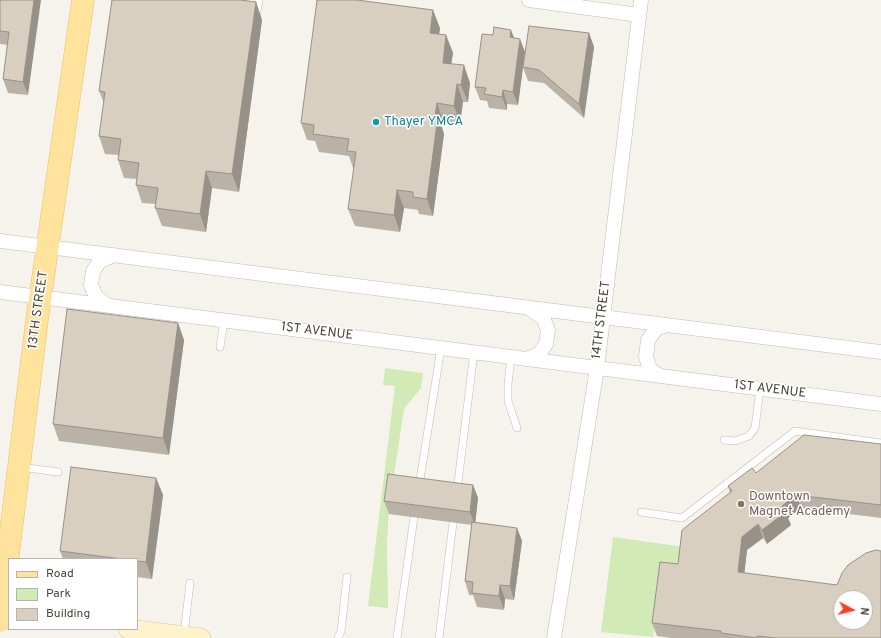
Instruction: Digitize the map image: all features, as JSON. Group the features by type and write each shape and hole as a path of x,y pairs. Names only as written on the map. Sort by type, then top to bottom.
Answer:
{"main road":[{"name":"13TH STREET","path":"8,558 18,467 40,297 83,0"},
{"name":"13TH STREET","path":"2,616 8,560"},
{"path":"138,630 193,637"}],"street":[{"path":"529,0 639,15"},
{"name":"14TH STREET","path":"554,638 597,368 623,140 641,0"},
{"path":"0,241 881,352"},
{"path":"107,306 96,297 91,285 93,271 100,261 114,255"},
{"name":"1ST AVENUE","path":"0,292 881,404"},
{"path":"527,359 538,354 546,344 548,330 543,318 529,307"},
{"path":"660,376 650,369 646,358 647,346 648,340 656,329 666,325"}],"lane":[{"path":"256,19 259,0"},
{"path":"554,3 570,0"},
{"path":"220,347 224,320"},
{"path":"418,490 441,348"},
{"path":"456,496 474,352"},
{"path":"511,357 508,401 517,428"},
{"path":"724,440 735,442 749,436 755,428 760,389"},
{"path":"641,512 682,518 795,431 881,443"},
{"path":"18,467 58,472"},
{"path":"398,638 414,518"},
{"path":"439,638 453,523"},
{"path":"338,638 341,631 347,577"},
{"path":"190,583 193,637"}],"green space":[{"path":"385,368 423,373 421,388 404,409 389,509 387,542 388,608 368,606 395,386 383,385"},
{"path":"613,537 684,547 681,574 663,573 653,637 601,632"}],"building":[{"path":"0,0 34,0 23,82 3,79 9,32 0,31"},
{"path":"112,0 240,0 256,2 232,174 206,171 200,214 155,208 158,188 136,185 139,163 118,160 121,139 99,136 105,92 99,91"},
{"name":"Thayer YMCA","path":"317,0 357,0 433,10 430,33 446,35 443,63 464,65 461,85 457,84 454,106 437,103 435,116 438,116 427,199 413,197 413,192 397,190 394,215 348,209 356,152 347,151 349,139 313,134 314,125 301,123"},
{"path":"529,26 589,33 579,104 539,70 523,67"},
{"name":"Thayer YMCA","path":"494,27 511,30 510,37 520,39 513,92 503,90 502,97 484,94 486,88 475,87 482,34 493,35"},
{"path":"67,309 178,323 163,438 53,424"},
{"path":"804,435 881,444 881,505 796,495 782,506 786,512 762,530 758,524 742,537 738,572 837,585 842,573 848,565 866,553 876,550 881,551 881,638 776,638 757,636 757,638 721,633 721,631 652,623 660,562 678,564 682,530 732,491 728,486 752,468 756,473"},
{"path":"71,467 156,478 146,562 138,561 138,558 114,558 60,551"},
{"path":"388,474 473,485 470,512 384,501"},
{"path":"472,522 517,528 510,586 500,585 499,596 472,593 473,582 465,581"}],"place":[{"name":"Thayer YMCA","path":"376,122"},
{"name":"Downtown Magnet Academy","path":"741,504"}]}
